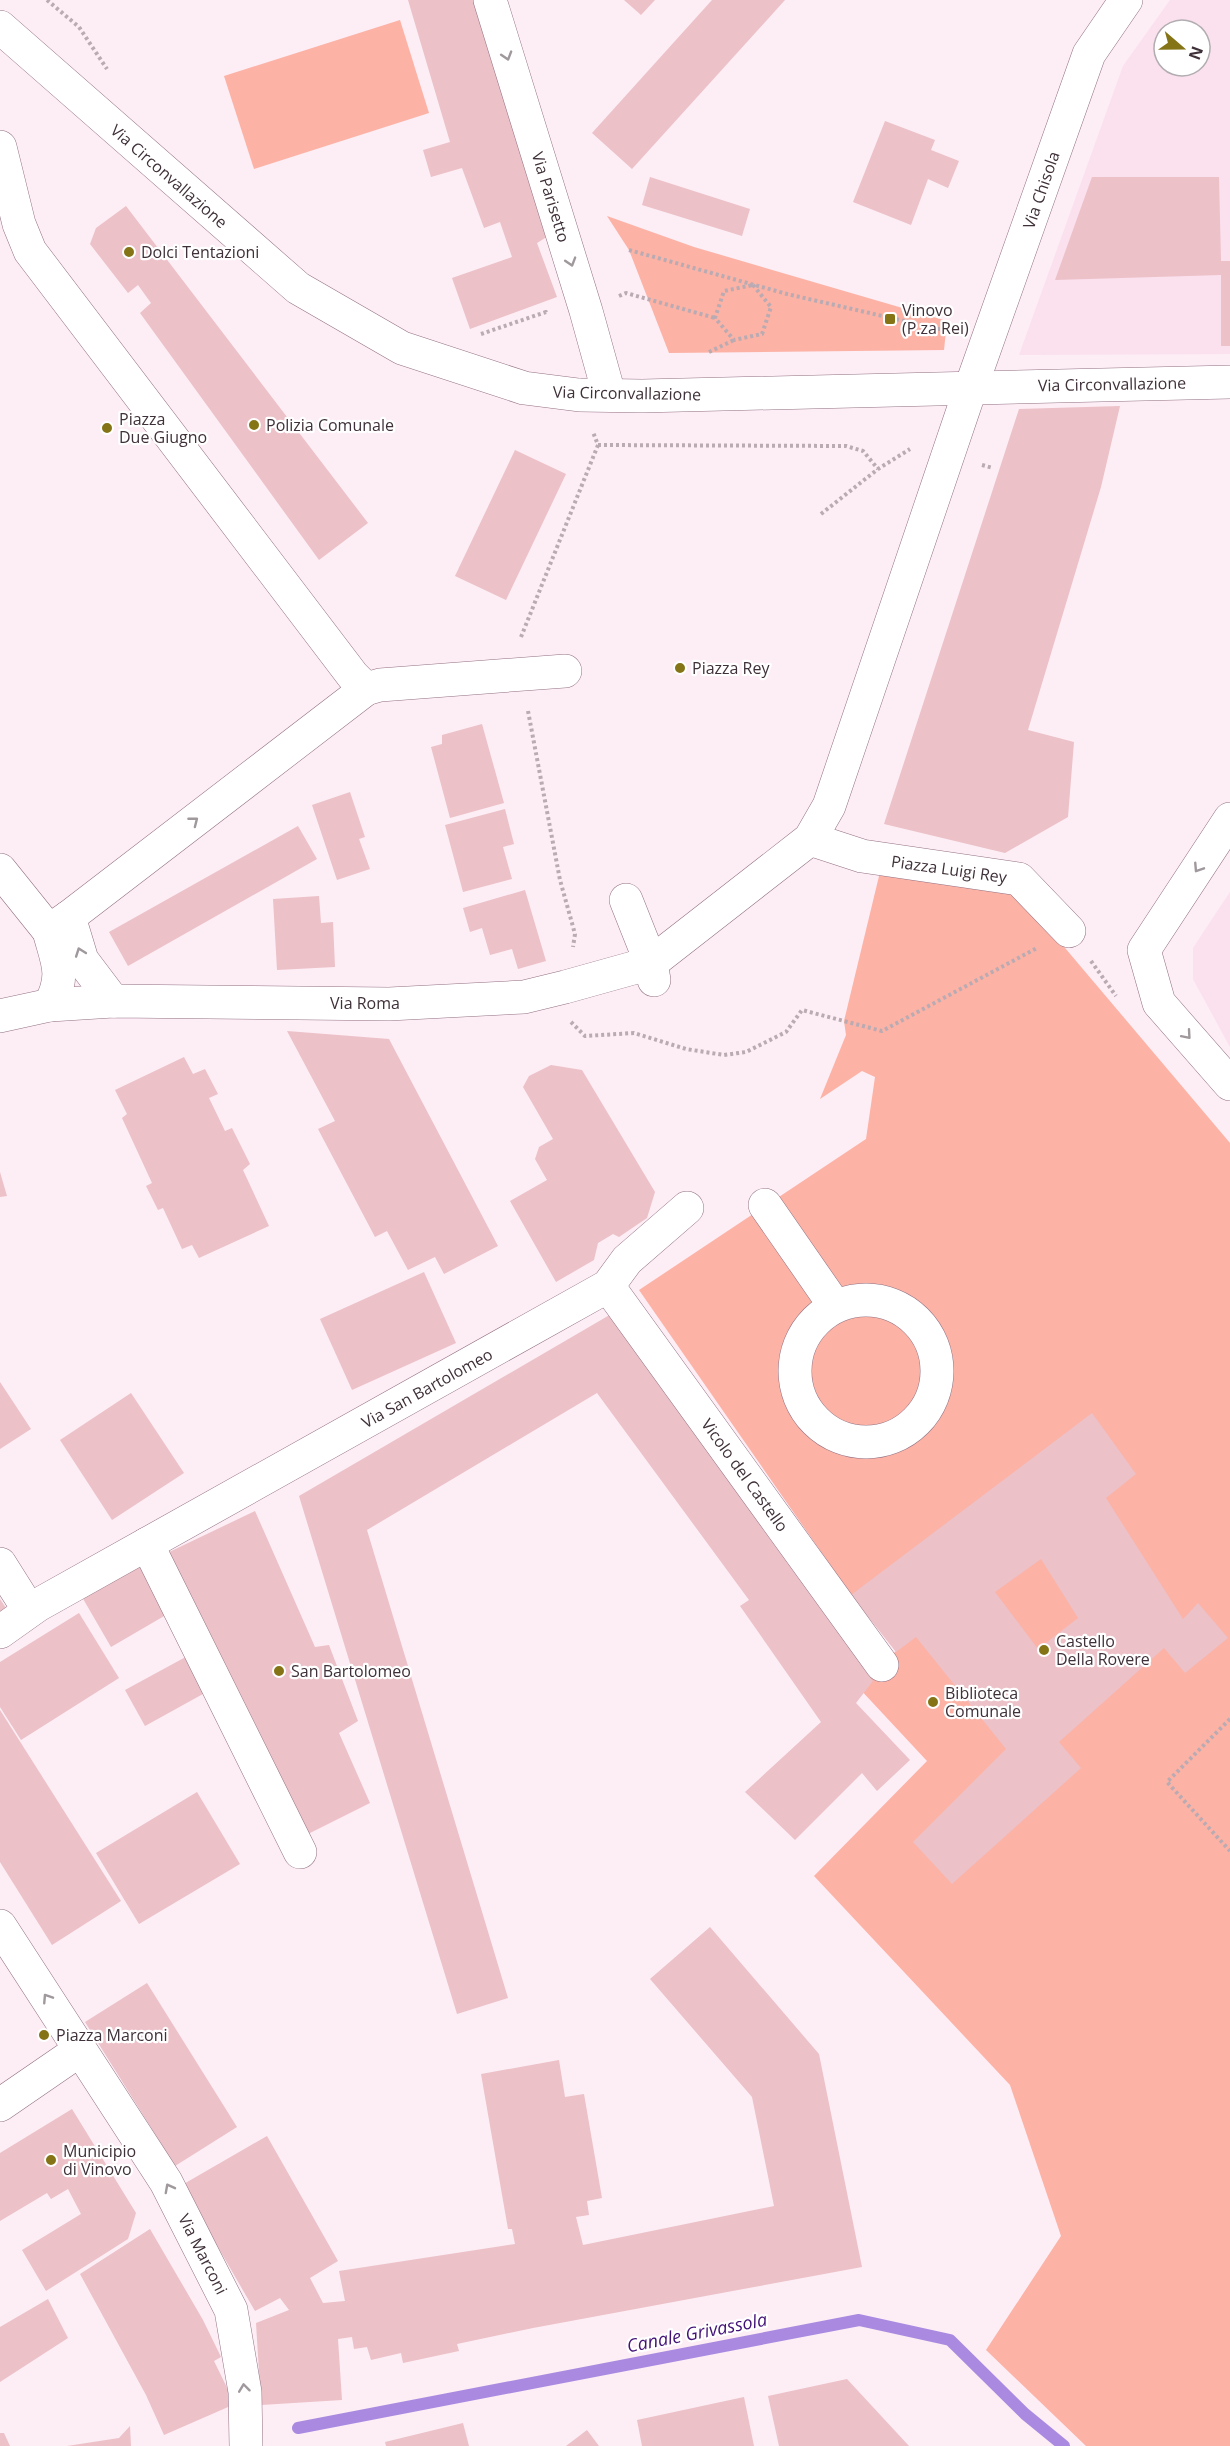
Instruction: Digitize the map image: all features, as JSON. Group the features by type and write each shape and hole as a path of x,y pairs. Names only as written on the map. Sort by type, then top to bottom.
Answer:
{"street":[{"name":"Via Parisetto","path":"490,0 586,311 594,394"},
{"name":"Via Chisola","path":"810,839 829,806 971,387 1089,54 1126,0"},
{"name":"Via Circonvallazione","path":"0,27 298,288 402,348 524,388 642,396 1230,382"},
{"path":"0,147 10,231 30,251 346,668 366,689"},
{"path":"59,924 366,689 565,671"},
{"path":"1230,819 1144,950 1159,1003 1230,1084"},
{"name":"Via Roma","path":"0,1016 50,1005 113,1001 389,1004 524,997 564,987 652,972 712,918 810,839"},
{"name":"Piazza Luigi Rey","path":"810,839 862,856 1019,879 1069,931"},
{"path":"0,870 59,924 82,960 113,1001"},
{"path":"626,900 652,972"},
{"path":"50,1005 57,992 60,975 59,924"},
{"path":"765,1205 835,1306"},
{"name":"Via San Bartolomeo","path":"0,1632 29,1610 608,1286 627,1260 687,1208"},
{"name":"Vicolo del Castello","path":"608,1286 882,1665"},
{"path":"859,1299 883,1301 906,1311 923,1328 934,1349 938,1373 933,1397 921,1418 902,1434 880,1442 857,1443 835,1437 816,1424 802,1405 795,1383 795,1360 802,1338 816,1320 835,1306 859,1299"},
{"path":"147,1544 300,1852"},
{"path":"0,1564 29,1610"},
{"path":"0,1926 80,2050 5,2090"},
{"name":"Via Marconi","path":"80,2050 166,2182 231,2310 245,2392 246,2446"}],"path":[{"path":"47,0 79,27 109,70"},
{"path":"629,250 753,285 939,329 993,326"},
{"path":"715,318 724,291 753,285"},
{"path":"709,352 734,340 762,334 771,307 753,285"},
{"path":"476,336 546,312 552,326 626,293 715,318 734,340"},
{"path":"594,394 598,445 516,651 560,880 575,934 564,987 567,1015 573,1026 585,1036 634,1033 686,1048 724,1055 746,1052 786,1032 802,1010 882,1031 1069,931 1117,996"},
{"path":"598,445 846,446 863,451 878,469"},
{"path":"1230,1719 1167,1782 1230,1851"}],"shaded area":[{"path":"1170,0 1230,0 1230,354 1019,355 1123,66 1152,25 1152,78 1212,78 1212,18 1157,18"},
{"path":"400,20 429,113 254,169 224,76"},
{"path":"607,216 694,247 947,321 944,350 669,353 629,250"},
{"path":"880,872 1016,890 1230,1143 1230,2446 1086,2446 986,2350 1061,2236 1010,2085 814,1876 927,1761 858,1687 896,1651 851,1595 639,1290 866,1139 875,1077 862,1071 820,1099 846,1035 844,1021"},
{"path":"1230,892 1230,1047 1193,979 1193,948"}],"building":[{"path":"408,0 476,0 550,235 537,243 557,297 470,329 452,278 512,257 500,222 484,228 462,168 431,177 423,150 450,142"},
{"path":"624,0 655,0 641,15"},
{"path":"712,0 785,0 632,169 592,133"},
{"path":"885,121 935,140 931,150 959,161 948,188 928,179 911,225 853,202"},
{"path":"650,177 750,209 742,236 642,205"},
{"path":"1092,177 1219,177 1221,261 1230,261 1230,346 1221,346 1221,275 1055,280"},
{"path":"126,206 368,523 319,560 140,313 151,303 138,285 128,293 90,244 96,228"},
{"path":"1120,406 1101,487 1028,730 1074,742 1068,817 1005,853 884,824 1019,409"},
{"path":"515,450 566,474 506,600 455,576"},
{"path":"482,724 504,803 450,818 431,747 442,744 442,735"},
{"path":"350,792 365,837 359,839 370,869 337,880 312,805"},
{"path":"505,809 514,844 503,847 512,879 463,892 445,825"},
{"path":"298,826 317,859 128,966 109,932"},
{"path":"525,890 546,961 518,969 512,949 490,955 482,928 470,932 463,908"},
{"path":"319,896 321,923 333,922 335,967 277,970 273,899"},
{"path":"287,1031 389,1039 498,1246 444,1274 435,1257 408,1270 387,1231 375,1237 318,1129 335,1121"},
{"path":"184,1057 193,1074 205,1069 218,1094 209,1098 225,1131 232,1128 250,1164 243,1170 269,1226 199,1258 192,1245 182,1249 163,1208 158,1210 146,1186 152,1183 122,1118 127,1114 115,1090"},
{"path":"551,1065 582,1070 655,1192 647,1218 619,1237 613,1234 598,1243 594,1260 556,1282 510,1201 547,1180 535,1159 539,1147 553,1139 523,1087 529,1076"},
{"path":"0,1172 7,1196 0,1197"},
{"path":"424,1272 456,1343 352,1390 320,1319"},
{"path":"613,1313 873,1681 856,1703 910,1760 877,1791 862,1773 795,1840 745,1792 821,1722 740,1606 749,1600 597,1393 367,1530 508,1998 457,2014 299,1496"},
{"path":"0,1382 31,1429 0,1449"},
{"path":"131,1393 184,1473 112,1520 60,1440"},
{"name":"Castello Della Rovere","path":"1092,1413 1136,1474 1106,1498 1183,1619 1198,1603 1228,1638 1185,1673 1164,1648 1059,1742 1081,1768 952,1884 913,1842 1006,1749 916,1637 896,1652 851,1595","holes":["1041,1559 1078,1618 1038,1649 995,1592"]},
{"name":"San Bartolomeo","path":"255,1511 315,1647 329,1645 358,1721 339,1733 370,1803 306,1835 163,1555"},
{"path":"142,1562 171,1612 111,1647 82,1597"},
{"path":"0,1599 8,1611 0,1616"},
{"path":"79,1613 119,1678 21,1740 0,1707 0,1662"},
{"path":"193,1653 212,1689 145,1726 125,1690"},
{"path":"0,1710 121,1901 52,1945 0,1862"},
{"path":"197,1792 240,1864 139,1924 96,1853"},
{"path":"710,1927 819,2054 862,2267 533,2328 457,2344 459,2351 403,2363 401,2353 371,2360 367,2347 354,2349 352,2337 338,2339 342,2400 261,2405 256,2323 289,2310 280,2298 255,2311 182,2185 267,2136 338,2261 310,2278 323,2303 345,2301 339,2271 515,2244 512,2229 508,2229 481,2074 559,2060 565,2097 584,2094 602,2198 587,2201 589,2215 576,2217 583,2245 774,2206 752,2097 650,1979"},
{"path":"147,1983 237,2127 175,2166 85,2022"},
{"path":"72,2109 136,2213 128,2239 46,2291 22,2250 81,2214 68,2189 51,2199 47,2193 0,2221 0,2153"},
{"path":"150,2229 203,2320 221,2357 214,2361 235,2404 164,2435 146,2395 80,2274"},
{"path":"48,2299 68,2338 0,2382 0,2327"},
{"path":"847,2379 909,2446 779,2446 768,2396"},
{"path":"744,2397 754,2446 642,2446 637,2420"},
{"path":"463,2423 469,2446 386,2446 385,2442"},
{"path":"130,2426 131,2446 67,2446 119,2438"},
{"path":"587,2430 599,2446 566,2446"},
{"path":"0,2433 4,2433 10,2446 0,2446"}],"waterway":[{"name":"Canale Grivassola","path":"298,2428 859,2320 950,2340 1025,2414 1064,2446"}],"place":[{"name":"Dolci Tentazioni","path":"129,252"},
{"name":"Vinovo (P.za Rei)","path":"890,319"},
{"name":"Polizia Comunale","path":"254,425"},
{"name":"Piazza Due Giugno","path":"107,428"},
{"name":"Piazza Rey","path":"680,668"},
{"name":"Castello Della Rovere","path":"1044,1650"},
{"name":"San Bartolomeo","path":"279,1671"},
{"name":"Biblioteca Comunale","path":"933,1702"},
{"name":"Piazza Marconi","path":"44,2035"},
{"name":"Municipio di Vinovo","path":"51,2160"}]}
